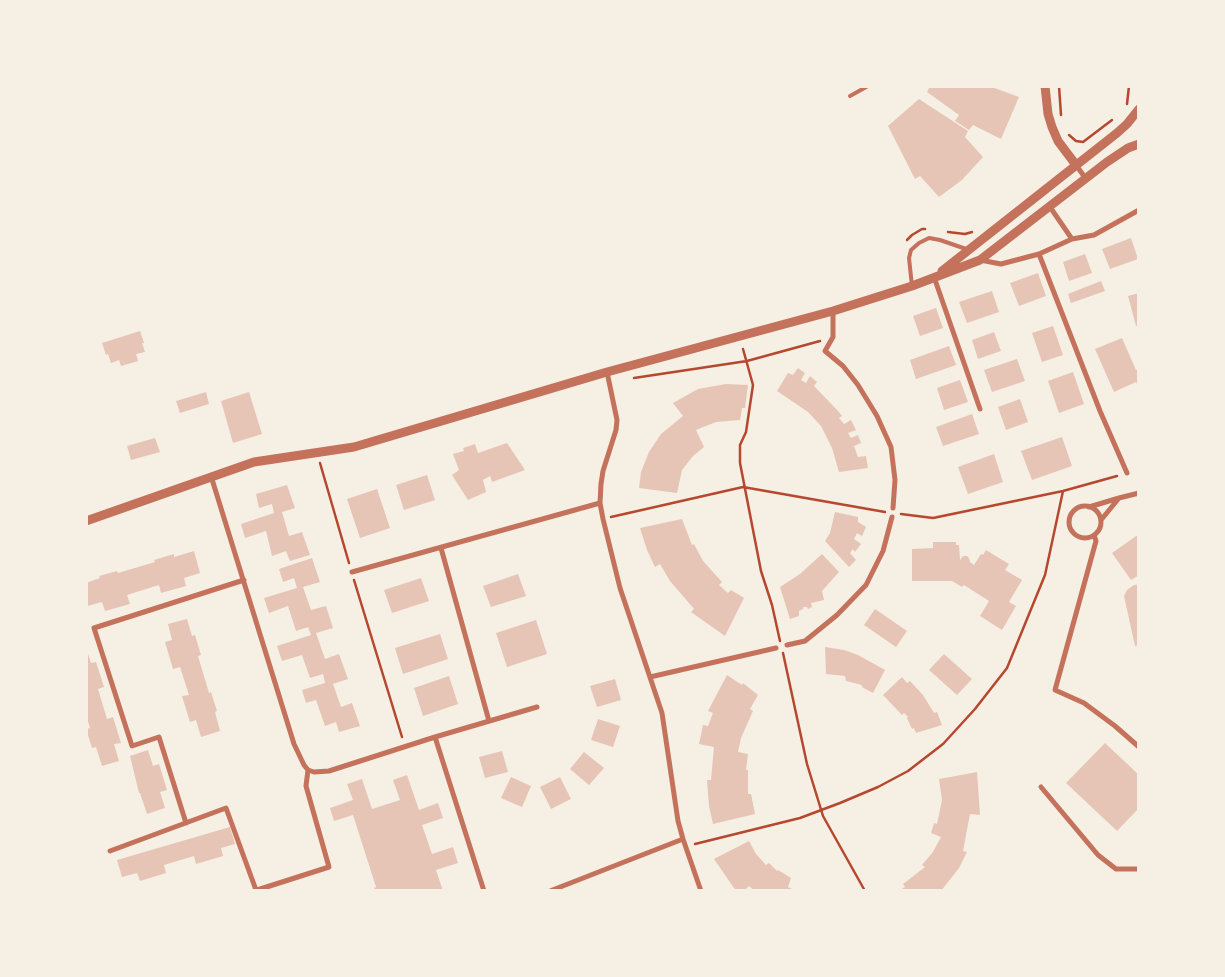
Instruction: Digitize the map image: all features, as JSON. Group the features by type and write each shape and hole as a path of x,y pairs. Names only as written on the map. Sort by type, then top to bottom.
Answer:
{"street":[{"path":"1045,86 1048,114 1058,141 1086,178"},
{"path":"934,277 1117,133 1139,109"},
{"path":"86,521 254,462 354,447 607,372 833,310 912,286 980,260 1086,178 1128,148 1139,144"},
{"path":"1050,207 1072,239"},
{"path":"980,260 1002,264 1039,254 1072,239 1094,235 1139,210"},
{"path":"1039,254 1100,411 1127,473"},
{"path":"934,277 980,409"},
{"path":"787,646 805,641 837,616 866,585 883,551 892,513 895,480 891,447 877,416 858,385 843,366 825,350 833,337 833,310"},
{"path":"607,372 617,420 616,430 603,471 600,503 620,588 662,714 678,820 701,891"},
{"path":"211,476 298,757 308,770 314,772 329,771 405,746 537,707"},
{"path":"1089,507 1139,493"},
{"path":"1101,520 1097,512 1089,507 1082,506 1072,513 1070,525 1076,535 1089,538 1100,528 1101,520 1120,498"},
{"path":"352,572 600,503"},
{"path":"1094,535 1096,541 1055,690 1084,703 1139,747"},
{"path":"441,548 489,721"},
{"path":"186,823 158,737 132,746 94,628 244,580"},
{"path":"650,677 727,661 776,648"},
{"path":"435,737 484,891"},
{"path":"110,851 226,808 255,891 329,867 306,786 308,770"},
{"path":"1041,787 1098,855 1116,869 1139,869"},
{"path":"550,891 683,839"}],"lane":[{"path":"850,96 868,86"},
{"path":"912,286 909,258 911,250 919,243 928,238 954,243 970,250"}],"path":[{"path":"1059,86 1062,121"},
{"path":"1127,106 1128,86"},
{"path":"1064,129 1076,141 1083,142 1119,115"},
{"path":"743,349 753,385 746,432 740,445 743,487 780,642"},
{"path":"320,462 405,746"},
{"path":"897,513 933,518 1063,491 1127,473"},
{"path":"603,519 743,487 892,513"},
{"path":"685,846 800,818 821,810 878,787 908,771 943,744 975,710 1007,668 1045,575 1063,491"},
{"path":"782,651 807,764 821,810 865,891"}],"building":[{"path":"930,86 989,86 1019,97 1001,139 973,125 969,130 955,121 959,115 927,92"},
{"path":"919,99 968,131 965,137 983,157 962,180 939,197 920,176 915,179 888,126"},
{"path":"1131,238 1138,259 1110,269 1102,249"},
{"path":"1085,254 1092,273 1069,281 1063,262"},
{"path":"1038,273 1046,296 1019,306 1010,283"},
{"path":"1101,281 1105,291 1071,303 1068,294"},
{"path":"992,291 999,312 967,323 959,302"},
{"path":"1139,293 1139,325 1136,326 1128,296"},
{"path":"936,308 943,328 920,336 913,316"},
{"path":"1053,326 1063,355 1042,362 1032,333"},
{"path":"140,331 145,352 136,354 138,361 121,366 119,360 111,363 102,343"},
{"path":"994,332 1001,351 978,359 972,340"},
{"path":"1122,338 1136,370 1139,369 1139,389 1136,382 1114,392 1095,349"},
{"path":"949,346 956,365 916,379 910,360"},
{"path":"1017,359 1025,381 992,392 984,370"},
{"path":"798,368 805,373 801,380 806,383 810,376 817,382 814,386 842,416 839,418 844,424 851,420 856,430 848,433 851,438 858,435 861,443 854,446 858,457 866,456 868,468 839,472 832,448 821,426 808,412 777,391 788,373 793,375"},
{"path":"1073,372 1084,404 1059,413 1048,381"},
{"path":"960,380 968,402 944,410 937,388"},
{"path":"726,384 748,385 745,408 742,408 740,420 716,422 696,430 704,447 693,456 682,470 677,493 639,488 641,472 649,452 661,434 683,416 673,403 698,389"},
{"path":"206,392 209,404 180,413 176,401"},
{"path":"249,392 262,434 233,443 221,401"},
{"path":"1020,399 1028,422 1006,430 998,407"},
{"path":"972,414 979,434 943,446 936,427"},
{"path":"1062,437 1072,466 1032,480 1021,451"},
{"path":"155,438 160,452 131,460 127,446"},
{"path":"507,443 525,470 492,482 490,476 483,480 486,492 468,500 452,475 459,470 453,454 464,451 463,448 475,444 478,453"},
{"path":"994,454 1003,482 968,494 958,467"},
{"path":"427,475 435,500 404,510 396,485"},
{"path":"287,485 295,508 282,512 289,536 302,532 310,555 290,561 286,551 272,556 266,531 245,538 241,524 274,513 272,504 259,508 256,494"},
{"path":"377,489 390,528 360,538 347,499"},
{"path":"835,512 858,517 858,522 866,527 862,536 857,533 854,539 861,544 855,552 853,549 850,553 856,560 849,567 825,541 830,533"},
{"path":"682,519 692,545 694,544 703,561 722,582 719,585 728,593 731,590 744,598 725,636 691,612 694,609 670,581 660,564 655,567 647,550 640,528"},
{"path":"1139,534 1139,575 1131,580 1112,553"},
{"path":"933,542 956,542 956,545 959,545 960,560 963,556 967,556 974,565 986,550 1009,564 1005,570 1022,580 1009,602 1016,606 1002,630 980,616 989,601 964,585 962,587 952,581 912,581 912,549 933,548"},
{"path":"194,551 200,573 184,578 186,586 161,593 159,585 127,595 130,604 105,611 102,602 87,606 86,583 100,578 99,576 117,571 118,573 174,554 174,557"},
{"path":"822,554 839,572 822,591 824,600 811,603 812,607 808,609 803,607 799,611 799,616 790,619 780,587 800,574"},
{"path":"312,558 320,582 303,587 311,610 326,606 333,628 316,633 325,659 339,654 348,679 333,684 341,707 352,703 360,726 339,732 336,722 325,726 316,700 306,703 302,690 325,683 323,674 310,678 302,655 282,661 277,646 311,635 308,627 296,631 288,606 269,613 264,598 297,588 294,578 283,582 279,569"},
{"path":"518,574 526,596 491,607 483,586"},
{"path":"421,578 429,601 392,613 384,590"},
{"path":"1139,584 1139,645 1135,646 1124,596 1127,590"},
{"path":"875,609 907,631 896,647 864,625"},
{"path":"187,619 192,636 195,635 201,655 198,656 209,693 211,692 217,711 215,712 220,731 201,737 196,720 190,722 182,696 189,695 180,667 173,669 165,642 172,640 168,624"},
{"path":"536,620 547,654 507,667 496,633"},
{"path":"440,634 448,659 403,674 395,648"},
{"path":"825,647 844,650 858,655 885,670 873,693 862,687 862,685 846,681 845,676 826,674"},
{"path":"87,651 91,663 96,662 104,687 98,689 107,719 113,717 121,743 114,744 119,761 102,766 96,747 92,748 86,729 90,728 86,715"},
{"path":"944,654 972,679 957,695 929,670"},
{"path":"727,675 742,685 743,683 758,695 750,709 753,711 741,738 738,752 748,754 746,770 748,770 748,794 751,794 755,814 713,824 709,806 707,780 711,780 714,747 699,744 703,725 708,726 713,713 708,711"},
{"path":"449,676 458,704 423,716 414,688"},
{"path":"902,677 907,683 910,681 923,695 934,713 937,712 942,725 916,733 914,728 912,729 908,717 904,713 902,715 883,695"},
{"path":"615,679 621,700 597,707 590,686"},
{"path":"598,719 620,726 613,747 591,740"},
{"path":"1105,743 1139,775 1139,808 1117,831 1066,783"},
{"path":"148,750 153,766 159,764 167,790 160,792 165,808 147,814 139,793 130,756"},
{"path":"502,751 508,772 485,778 479,757"},
{"path":"584,752 604,768 589,785 570,769"},
{"path":"977,772 980,815 970,814 963,851 967,852 959,868 941,891 898,891 905,887 903,884 925,867 922,865 933,852 941,837 931,833 934,823 937,824 942,800 939,779"},
{"path":"407,775 419,810 438,803 443,818 422,825 432,854 453,847 458,863 436,870 443,891 375,891 374,888 376,887 353,815 334,821 330,808 353,800 347,784 362,779 372,809 400,800 393,780"},
{"path":"511,777 531,786 522,807 501,798"},
{"path":"560,777 571,799 551,809 540,787"},
{"path":"230,827 235,844 221,848 223,856 196,864 194,856 164,865 166,873 140,881 137,873 122,877 117,860"},
{"path":"749,841 756,854 766,865 769,863 777,871 791,878 788,887 796,891 755,891 749,886 744,891 736,891 714,859"}]}
